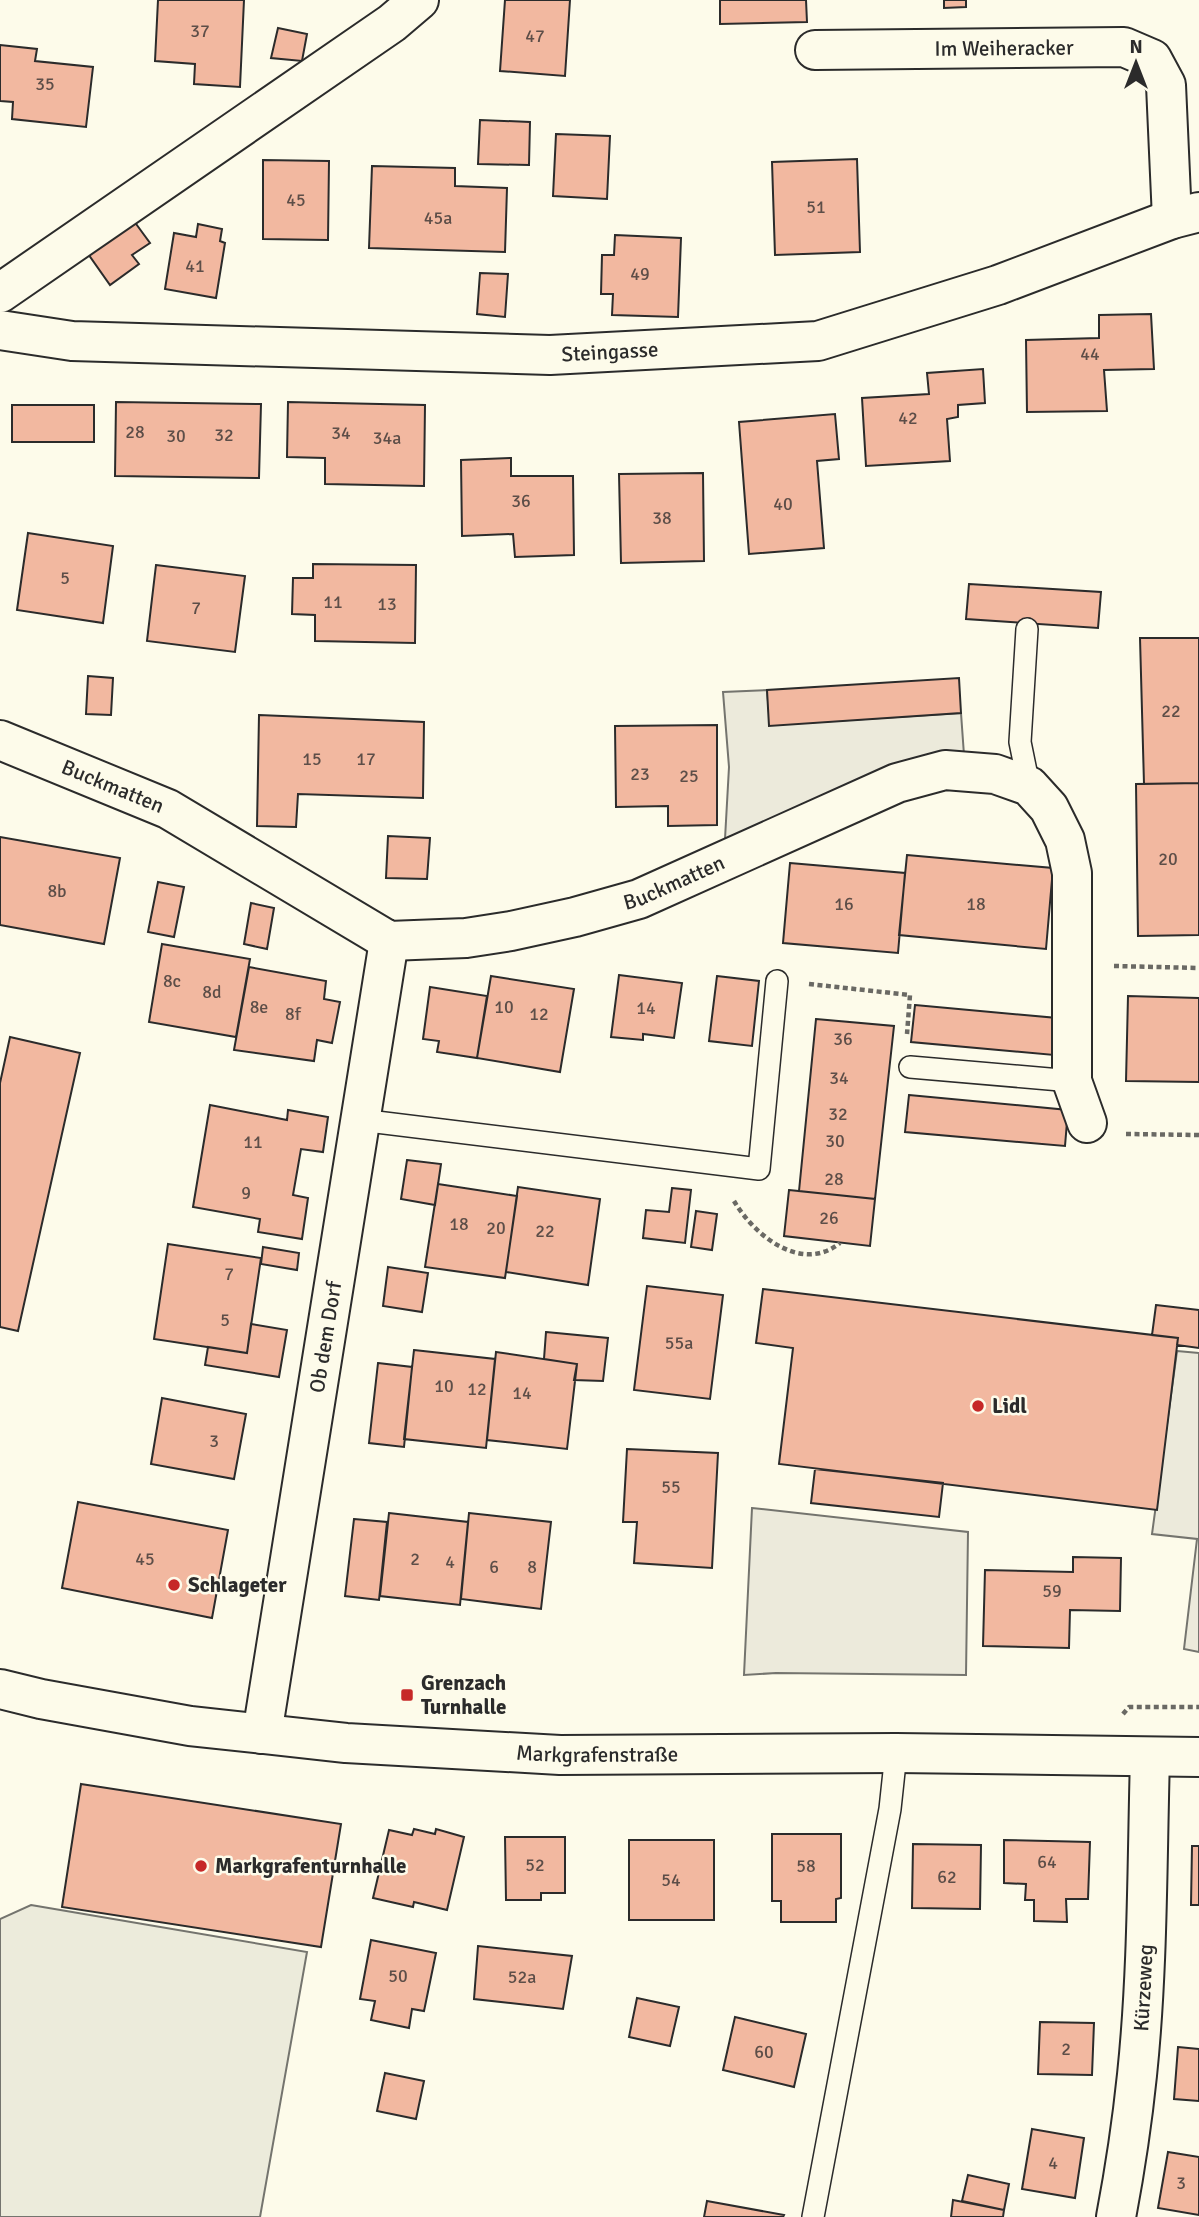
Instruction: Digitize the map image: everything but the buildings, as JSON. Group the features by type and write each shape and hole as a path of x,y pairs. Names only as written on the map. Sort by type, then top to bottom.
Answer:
{"street":[{"path":"0,293 392,23 419,0"},
{"name":"Im Weiheracker","path":"816,50 1124,47 1152,59 1166,85 1185,215"},
{"name":"Steingasse","path":"0,330 72,341 550,355 818,341 998,285 1185,215"},
{"name":"Buckmatten","path":"0,740 168,809 389,941 466,938 575,916 639,899 897,783 945,769 995,774 1029,786"},
{"path":"1029,786 1049,808 1065,840 1072,873 1072,1081 1087,1123"},
{"name":"Ob dem Dorf","path":"262,1734 389,941"},
{"name":"Markgrafenstraße","path":"0,1689 190,1726 346,1743 560,1755 896,1753 1199,1757"},
{"name":"Kürzeweg","path":"1116,2217 1127,2156 1138,2060 1145,1938 1150,1757"}],"lane":[{"path":"1027,629 1020,742 1029,786"},
{"path":"360,1120 759,1169 776,981"},
{"path":"910,1067 1072,1081"},
{"path":"813,2217 890,1809 896,1753"}],"path":[{"path":"1072,964 1199,968"},
{"path":"776,981 910,995 904,1064 910,1067"},
{"path":"1087,1123 1110,1134 1199,1135"},
{"path":"732,1166 730,1187 735,1202 749,1224 772,1243 793,1252 817,1254 840,1243"}],"shaded area":[{"path":"767,690 770,725 961,713 964,755 871,778 725,839 729,767 723,692"},
{"path":"1177,1351 1199,1353 1199,1652 1184,1649 1197,1539 1152,1534"},
{"path":"752,1508 968,1532 966,1675 744,1675"},
{"path":"31,1905 307,1952 260,2217 0,2217 0,1919"}],"place":[{"name":"Lidl","path":"978,1406"},
{"name":"Schlageter","path":"174,1585"},
{"name":"Grenzach Turnhalle","path":"407,1695"},
{"name":"Markgrafenturnhalle","path":"201,1866"}]}
